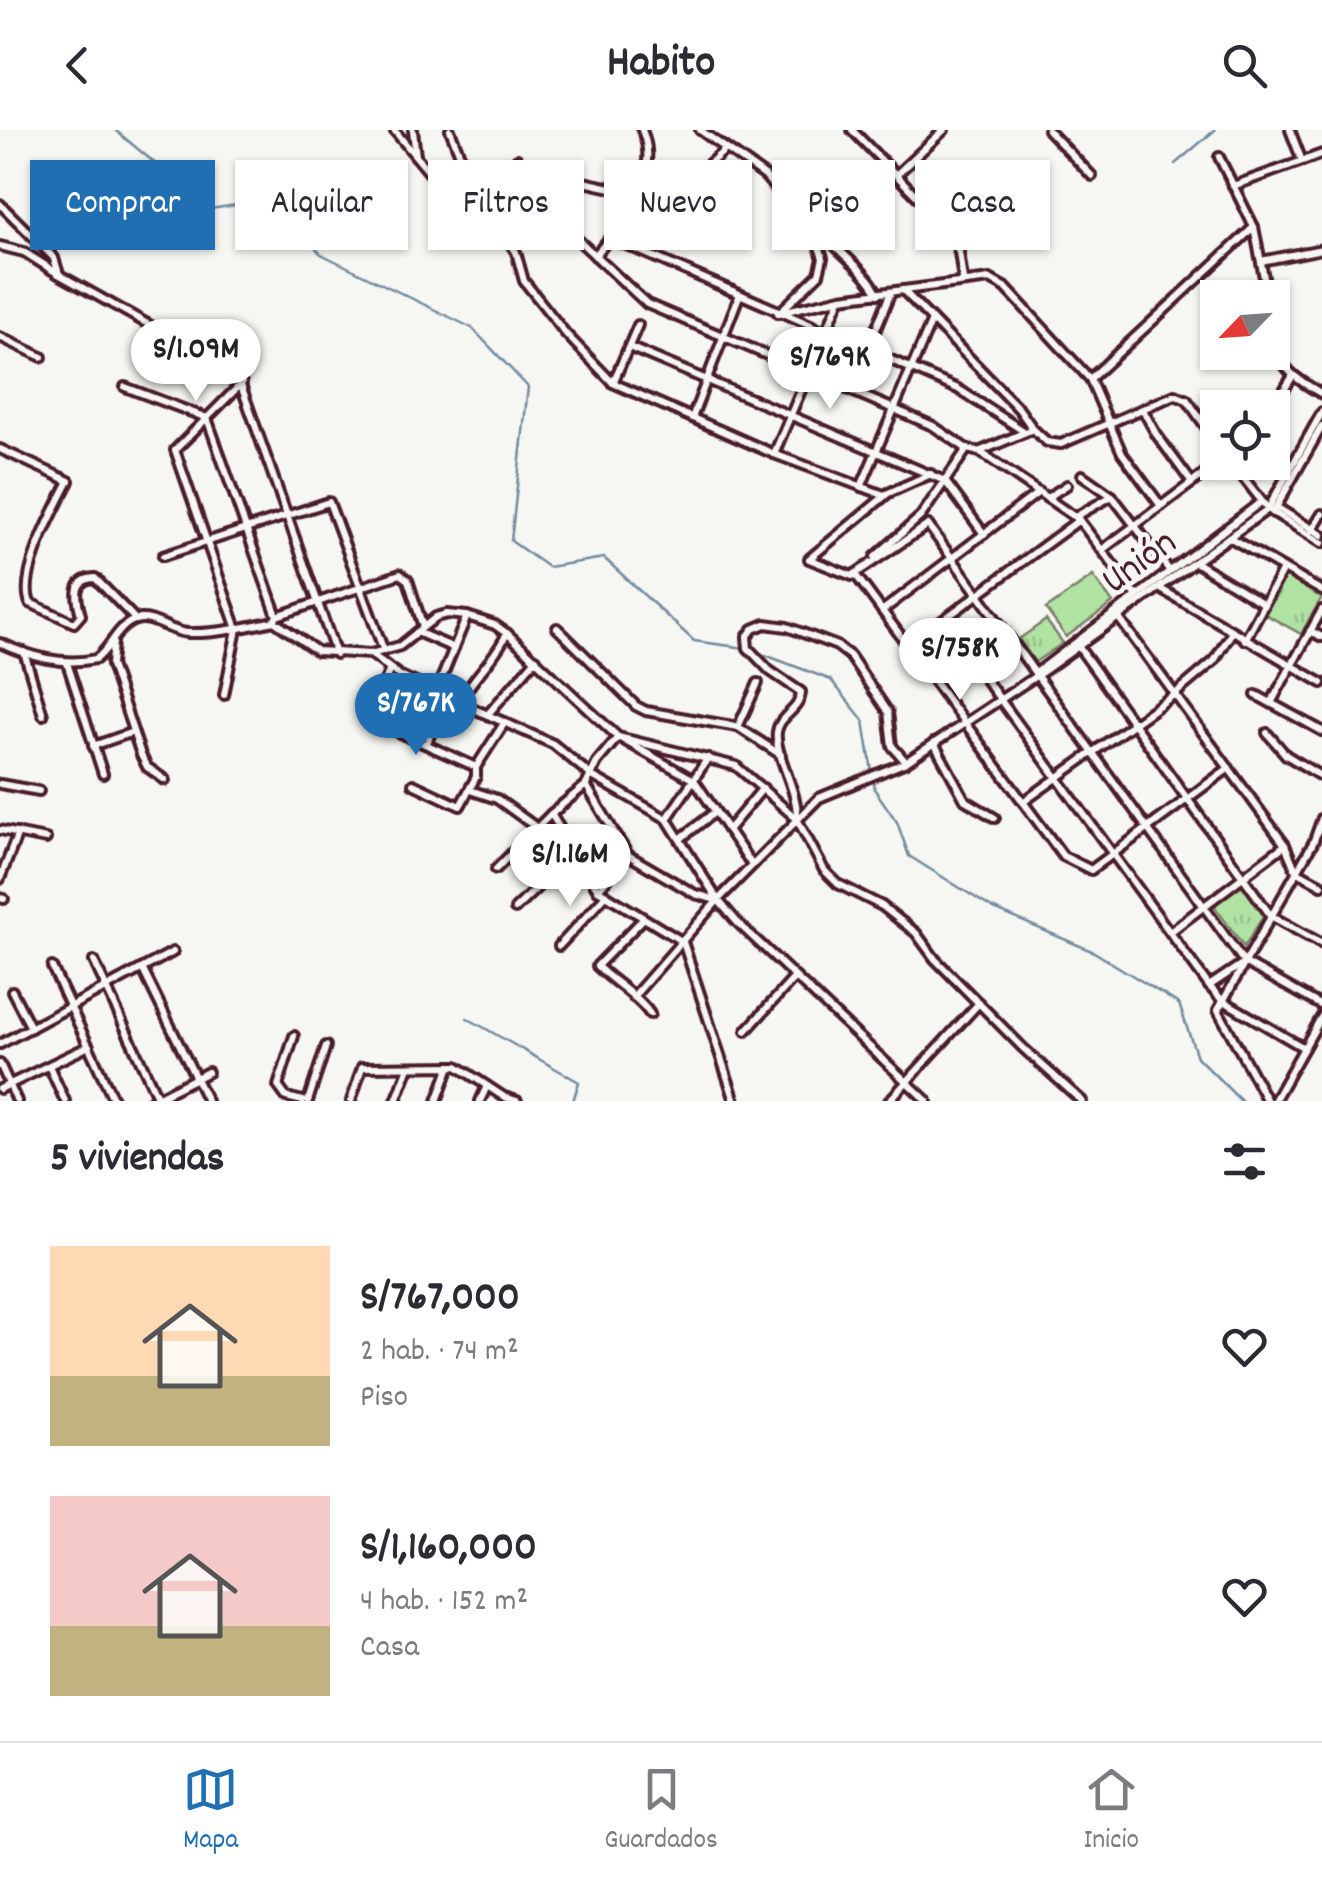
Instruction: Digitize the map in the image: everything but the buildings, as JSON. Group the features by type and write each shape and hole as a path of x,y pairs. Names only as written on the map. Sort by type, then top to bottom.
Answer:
{"street":[{"path":"394,130 428,172"},
{"path":"413,130 416,158"},
{"path":"450,130 462,160"},
{"path":"644,130 647,160"},
{"path":"700,130 772,184"},
{"path":"852,130 954,238 963,280"},
{"path":"896,175 944,130"},
{"path":"1048,130 1092,176"},
{"path":"1290,130 1302,162"},
{"path":"713,160 726,149"},
{"path":"1233,186 1322,154"},
{"path":"1219,158 1254,226 1265,280"},
{"path":"0,204 54,258 60,275"},
{"path":"1090,379 1254,226"},
{"path":"595,256 613,239 958,389 1047,442 1061,444 1174,395 1181,396 1200,421"},
{"path":"0,246 24,252 232,369 242,382 336,654"},
{"path":"584,246 648,304 894,408 980,452 1077,519 1136,595"},
{"path":"1261,261 1322,249"},
{"path":"515,250 524,281 566,334 614,383 774,454 886,496"},
{"path":"778,313 819,274 822,250"},
{"path":"831,250 871,282 878,294"},
{"path":"778,313 841,298 990,279 1006,288 1090,379 1122,453 1161,506"},
{"path":"902,290 1018,409 1029,431"},
{"path":"867,351 890,292"},
{"path":"692,418 739,296"},
{"path":"774,454 841,298"},
{"path":"860,487 932,320"},
{"path":"614,383 638,325"},
{"path":"0,337 42,358"},
{"path":"630,347 945,480 984,534"},
{"path":"1286,370 1322,394"},
{"path":"1284,390 1292,377"},
{"path":"224,695 237,629 175,450 242,382"},
{"path":"125,387 207,418 275,618 317,651 384,652 400,646 436,617 446,614 496,625 618,737 694,780 752,865"},
{"path":"1143,410 1192,483"},
{"path":"1272,508 1322,412"},
{"path":"1272,508 1322,426"},
{"path":"980,452 1029,431"},
{"path":"855,574 921,516 967,448"},
{"path":"0,449 68,481 41,538 26,591 30,603 74,623 80,615 78,586 85,579 95,578 136,620"},
{"path":"931,474 886,496 810,559 855,574 928,525 1244,962 1322,1006"},
{"path":"1082,475 1112,496 1169,570"},
{"path":"1102,550 1200,477"},
{"path":"1244,480 1261,502 1322,543"},
{"path":"1047,498 1067,485"},
{"path":"870,490 872,508"},
{"path":"882,611 1039,492"},
{"path":"908,646 1112,496"},
{"path":"163,556 329,502 384,652"},
{"name":"Unión","path":"1035,674 1261,502"},
{"name":"Unión","path":"1035,674 1272,508"},
{"path":"1311,533 1322,514"},
{"path":"1311,533 1322,535"},
{"path":"1229,537 1322,591"},
{"path":"1195,562 1264,604"},
{"path":"1245,640 1283,570"},
{"path":"0,643 67,662 96,658 127,624 136,620 155,621 186,633 237,629 400,574 406,576 420,630 454,648"},
{"path":"855,574 1063,856 1091,870 1229,768"},
{"path":"1159,588 1322,683"},
{"path":"1270,703 1322,610"},
{"path":"436,692 467,616"},
{"path":"1118,617 1286,845 1296,870 1322,885"},
{"path":"942,620 1210,986 1222,1000 1304,1048"},
{"path":"797,819 798,802 777,729 796,708 801,692 748,648 747,638 754,629 765,624 809,634 850,656 888,712 892,746 906,762"},
{"path":"557,628 636,706 738,727 782,755"},
{"path":"1310,630 1322,637"},
{"path":"1023,802 1175,694 1214,661 1232,632"},
{"path":"460,702 498,654 507,633"},
{"path":"113,641 112,666 133,732 148,767 165,780"},
{"path":"1078,646 1271,916 1322,944"},
{"path":"24,652 43,716"},
{"path":"371,654 390,669 436,692 552,744 592,776 668,819 718,900 927,1101"},
{"path":"488,714 536,660"},
{"path":"67,662 102,774"},
{"path":"390,669 369,720 476,767"},
{"path":"633,997 718,900 819,798 906,762 1035,674"},
{"path":"738,727 758,683"},
{"path":"1256,695 1322,730"},
{"path":"427,743 445,696"},
{"path":"413,784 460,806 476,777 476,767 505,722"},
{"path":"94,746 133,732"},
{"path":"1267,733 1286,755 1322,776"},
{"path":"618,737 736,766 797,819 824,870 838,884 882,906 916,933 935,960 1082,1101"},
{"path":"496,869 586,785 597,762 618,737"},
{"path":"934,744 965,800 995,818"},
{"path":"668,819 708,758"},
{"path":"0,784 39,791"},
{"path":"586,785 628,856 694,894 718,900"},
{"path":"728,830 764,788"},
{"path":"470,790 497,799 537,828"},
{"path":"680,838 716,812"},
{"path":"551,814 598,890 684,942 734,1101"},
{"path":"1266,1101 1218,1010 1313,843 1322,818"},
{"path":"0,830 46,839"},
{"path":"0,879 18,833"},
{"path":"1170,932 1286,845"},
{"path":"515,909 575,851"},
{"path":"598,890 628,856"},
{"path":"559,946 606,896"},
{"path":"644,918 597,966 650,1014"},
{"path":"0,1044 172,952"},
{"path":"94,961 156,1100 208,1072"},
{"path":"1210,986 1244,962"},
{"path":"52,967 114,1101"},
{"path":"143,970 207,1101"},
{"path":"746,1031 796,977"},
{"path":"12,991 31,1028"},
{"path":"888,1101 979,1004"},
{"path":"1274,1101 1322,1016"},
{"path":"294,1036 278,1086 286,1099 305,1101 326,1046"},
{"path":"0,1089 89,1046"},
{"path":"0,1064 17,1101"},
{"path":"49,1066 65,1101"},
{"path":"437,1101 450,1066"},
{"path":"351,1101 362,1067 450,1066 457,1066 517,1101"},
{"path":"396,1101 409,1067"},
{"path":"480,1101 487,1086"}],"green space":[{"path":"1284,575 1322,597 1301,634 1263,613"},
{"path":"1093,576 1113,603 1066,637 1046,609"},
{"path":"1046,620 1063,643 1035,662 1019,639"},
{"path":"1247,883 1266,912 1244,947 1215,907 1217,900"}],"waterway":[{"path":"115,130 210,209 270,200 321,254 472,328 528,387 511,541 548,567 604,558 694,641 745,648"},
{"path":"1175,164 1215,130"},
{"path":"752,650 831,680 864,721 875,790 897,822 909,856 992,908 1094,952 1179,1004 1197,1057 1241,1101"},
{"path":"467,1018 579,1082 573,1101"}]}
